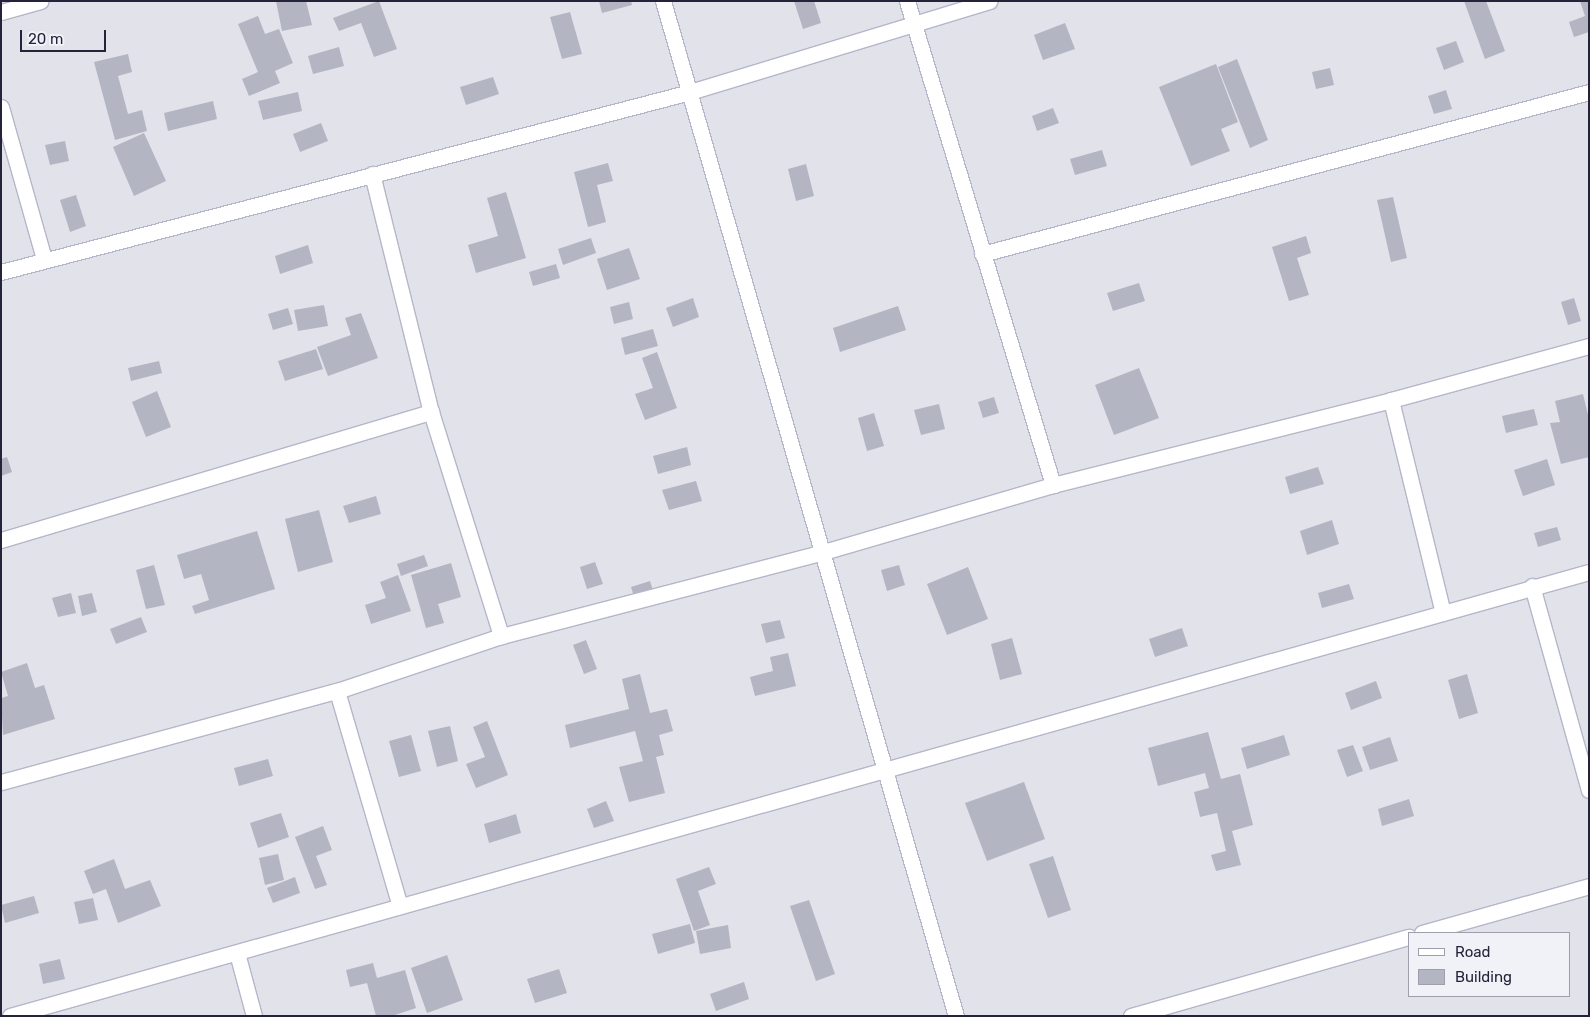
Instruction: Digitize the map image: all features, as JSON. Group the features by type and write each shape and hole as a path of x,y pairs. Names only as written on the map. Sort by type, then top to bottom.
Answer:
{"street":[{"path":"1,12 41,1"},
{"path":"663,1 820,553 956,1016"},
{"path":"907,1 1053,485"},
{"path":"1,272 44,259 690,92 989,1"},
{"path":"982,254 1589,92"},
{"path":"1,107 44,259"},
{"path":"372,174 431,412 501,636"},
{"path":"1,782 337,690 501,636 820,553 1053,485 1391,400 1589,346"},
{"path":"1391,400 1443,613"},
{"path":"1,540 431,412"},
{"path":"10,1016 1443,613 1532,586 1589,572"},
{"path":"1532,586 1589,790"},
{"path":"337,690 400,906"},
{"path":"1426,932 1589,886"},
{"path":"1132,1016 1408,937"},
{"path":"237,952 254,1016"}],"building":[{"path":"276,1 306,1 312,25 282,31"},
{"path":"379,1 397,49 374,57 361,23 339,31 333,18"},
{"path":"599,1 631,1 632,5 602,13"},
{"path":"794,1 814,1 821,23 803,29"},
{"path":"1464,1 1486,1 1505,51 1485,59"},
{"path":"1580,1 1589,1 1589,32 1574,37 1569,22 1585,16"},
{"path":"570,12 582,54 562,59 550,17"},
{"path":"258,16 265,34 279,29 293,63 275,71 280,83 249,96 242,79 258,72 238,24"},
{"path":"1065,23 1075,49 1043,60 1034,35"},
{"path":"1456,41 1464,62 1444,70 1436,48"},
{"path":"339,47 344,66 313,74 308,56"},
{"path":"128,54 132,72 118,76 128,114 142,110 147,131 115,140 94,62"},
{"path":"1237,59 1268,140 1250,148 1218,67"},
{"path":"1216,64 1238,122 1221,129 1230,151 1191,166 1159,87"},
{"path":"1330,68 1334,85 1316,89 1312,72"},
{"path":"493,77 499,94 466,105 460,87"},
{"path":"1446,90 1452,109 1434,114 1428,96"},
{"path":"298,92 302,111 263,120 258,101"},
{"path":"213,101 217,119 168,131 164,113"},
{"path":"1053,108 1059,123 1037,131 1032,116"},
{"path":"321,123 328,141 300,152 293,134"},
{"path":"144,133 166,181 134,196 113,147"},
{"path":"65,141 69,161 50,165 45,145"},
{"path":"1102,150 1107,166 1075,175 1070,159"},
{"path":"608,163 613,181 597,185 606,222 588,227 574,172"},
{"path":"806,164 814,196 796,201 788,169"},
{"path":"506,192 526,258 476,273 468,245 498,236 487,198"},
{"path":"76,195 86,226 70,232 60,200"},
{"path":"1393,197 1407,258 1391,262 1377,200"},
{"path":"1306,236 1311,253 1297,258 1309,295 1289,301 1272,247"},
{"path":"591,238 596,253 563,265 558,249"},
{"path":"308,245 313,263 280,274 275,256"},
{"path":"629,248 640,279 607,290 597,259"},
{"path":"556,264 560,278 533,286 529,272"},
{"path":"1139,283 1145,301 1113,311 1107,293"},
{"path":"693,298 699,317 673,327 666,308"},
{"path":"1574,298 1581,321 1568,325 1561,302"},
{"path":"629,302 633,319 614,324 610,307"},
{"path":"324,305 328,326 298,331 294,310"},
{"path":"898,306 906,330 840,352 833,328"},
{"path":"288,308 293,324 273,330 268,314"},
{"path":"361,313 378,358 328,376 317,347 351,335 345,318"},
{"path":"653,329 658,346 625,355 621,338"},
{"path":"316,349 323,369 285,381 278,361"},
{"path":"657,352 677,408 645,420 635,394 653,388 642,358"},
{"path":"159,361 162,373 131,381 128,368"},
{"path":"1139,368 1159,418 1114,435 1095,385"},
{"path":"157,391 171,427 146,437 132,402"},
{"path":"1583,394 1589,419 1589,457 1561,464 1550,423 1560,422 1555,401"},
{"path":"994,397 999,413 983,418 978,402"},
{"path":"939,404 945,429 921,435 914,410"},
{"path":"1534,409 1538,425 1506,433 1502,416"},
{"path":"874,413 884,446 867,451 858,418"},
{"path":"687,447 691,465 658,474 653,456"},
{"path":"7,457 12,472 1,476 1,459"},
{"path":"1547,459 1555,485 1523,496 1514,470"},
{"path":"1318,467 1324,484 1290,494 1285,477"},
{"path":"696,481 702,501 669,510 662,490"},
{"path":"376,496 381,514 349,523 343,506"},
{"path":"319,510 333,562 298,572 285,519"},
{"path":"1332,520 1339,544 1307,555 1300,531"},
{"path":"1557,527 1561,540 1538,547 1534,533"},
{"path":"257,531 275,589 195,614 192,606 209,600 201,574 184,579 177,555"},
{"path":"424,555 428,566 401,576 397,564"},
{"path":"595,562 603,584 587,589 580,567"},
{"path":"451,563 461,597 438,604 444,623 426,628 411,575"},
{"path":"154,565 165,605 146,609 136,570"},
{"path":"899,565 905,585 887,591 881,570"},
{"path":"968,567 988,619 947,635 927,584"},
{"path":"398,575 411,611 371,624 365,605 386,598 380,582"},
{"path":"650,581 654,594 635,600 631,587"},
{"path":"1349,584 1354,599 1322,608 1318,593"},
{"path":"71,593 76,613 58,617 52,598"},
{"path":"92,593 97,612 82,616 78,596"},
{"path":"141,617 147,632 116,644 110,629"},
{"path":"780,620 785,638 766,643 761,624"},
{"path":"1182,628 1188,646 1155,657 1149,639"},
{"path":"1012,638 1022,674 1000,680 991,644"},
{"path":"586,640 597,669 584,674 573,645"},
{"path":"788,653 796,686 755,696 750,677 773,671 770,657"},
{"path":"27,663 35,688 44,685 55,719 3,735 1,698 8,696 1,672"},
{"path":"640,674 650,713 667,709 673,731 659,735 664,755 656,757 665,793 629,802 619,767 643,761 635,731 570,748 565,725 629,709 622,679"},
{"path":"1467,674 1478,713 1459,719 1448,680"},
{"path":"1376,681 1382,698 1351,710 1345,693"},
{"path":"487,721 508,775 476,788 466,764 485,757 473,727"},
{"path":"450,726 458,761 437,767 428,731"},
{"path":"1208,732 1221,779 1240,774 1253,825 1232,831 1241,865 1216,871 1211,855 1226,851 1217,813 1200,817 1194,792 1209,788 1205,773 1158,786 1148,748"},
{"path":"411,735 421,771 399,777 389,741"},
{"path":"1284,735 1290,755 1247,769 1241,748"},
{"path":"1390,737 1398,761 1370,770 1362,747"},
{"path":"1353,745 1363,771 1347,777 1337,750"},
{"path":"268,759 273,776 239,786 234,768"},
{"path":"1024,782 1045,839 987,861 965,803"},
{"path":"1409,799 1414,816 1382,826 1378,809"},
{"path":"606,801 614,821 594,828 587,809"},
{"path":"281,813 289,837 258,848 250,823"},
{"path":"516,814 521,833 489,843 484,824"},
{"path":"323,826 332,850 316,856 327,885 315,889 295,837"},
{"path":"278,854 284,880 265,885 259,858"},
{"path":"1053,856 1071,910 1048,918 1029,864"},
{"path":"114,859 125,889 150,880 161,906 118,923 106,889 93,894 84,871"},
{"path":"709,867 716,884 698,891 710,925 694,931 676,879"},
{"path":"295,877 300,893 273,903 267,888"},
{"path":"34,896 39,913 5,923 1,905"},
{"path":"93,898 98,920 79,924 74,902"},
{"path":"809,900 835,974 816,981 790,906"},
{"path":"690,924 695,943 658,954 652,934"},
{"path":"728,925 731,948 700,954 696,931"},
{"path":"447,955 463,1000 427,1013 411,968"},
{"path":"60,959 65,979 43,984 39,964"},
{"path":"373,963 377,978 405,970 416,1008 392,1016 376,1016 367,983 350,987 346,970"},
{"path":"559,969 567,993 535,1003 527,979"},
{"path":"744,982 749,999 716,1011 710,994"}]}
